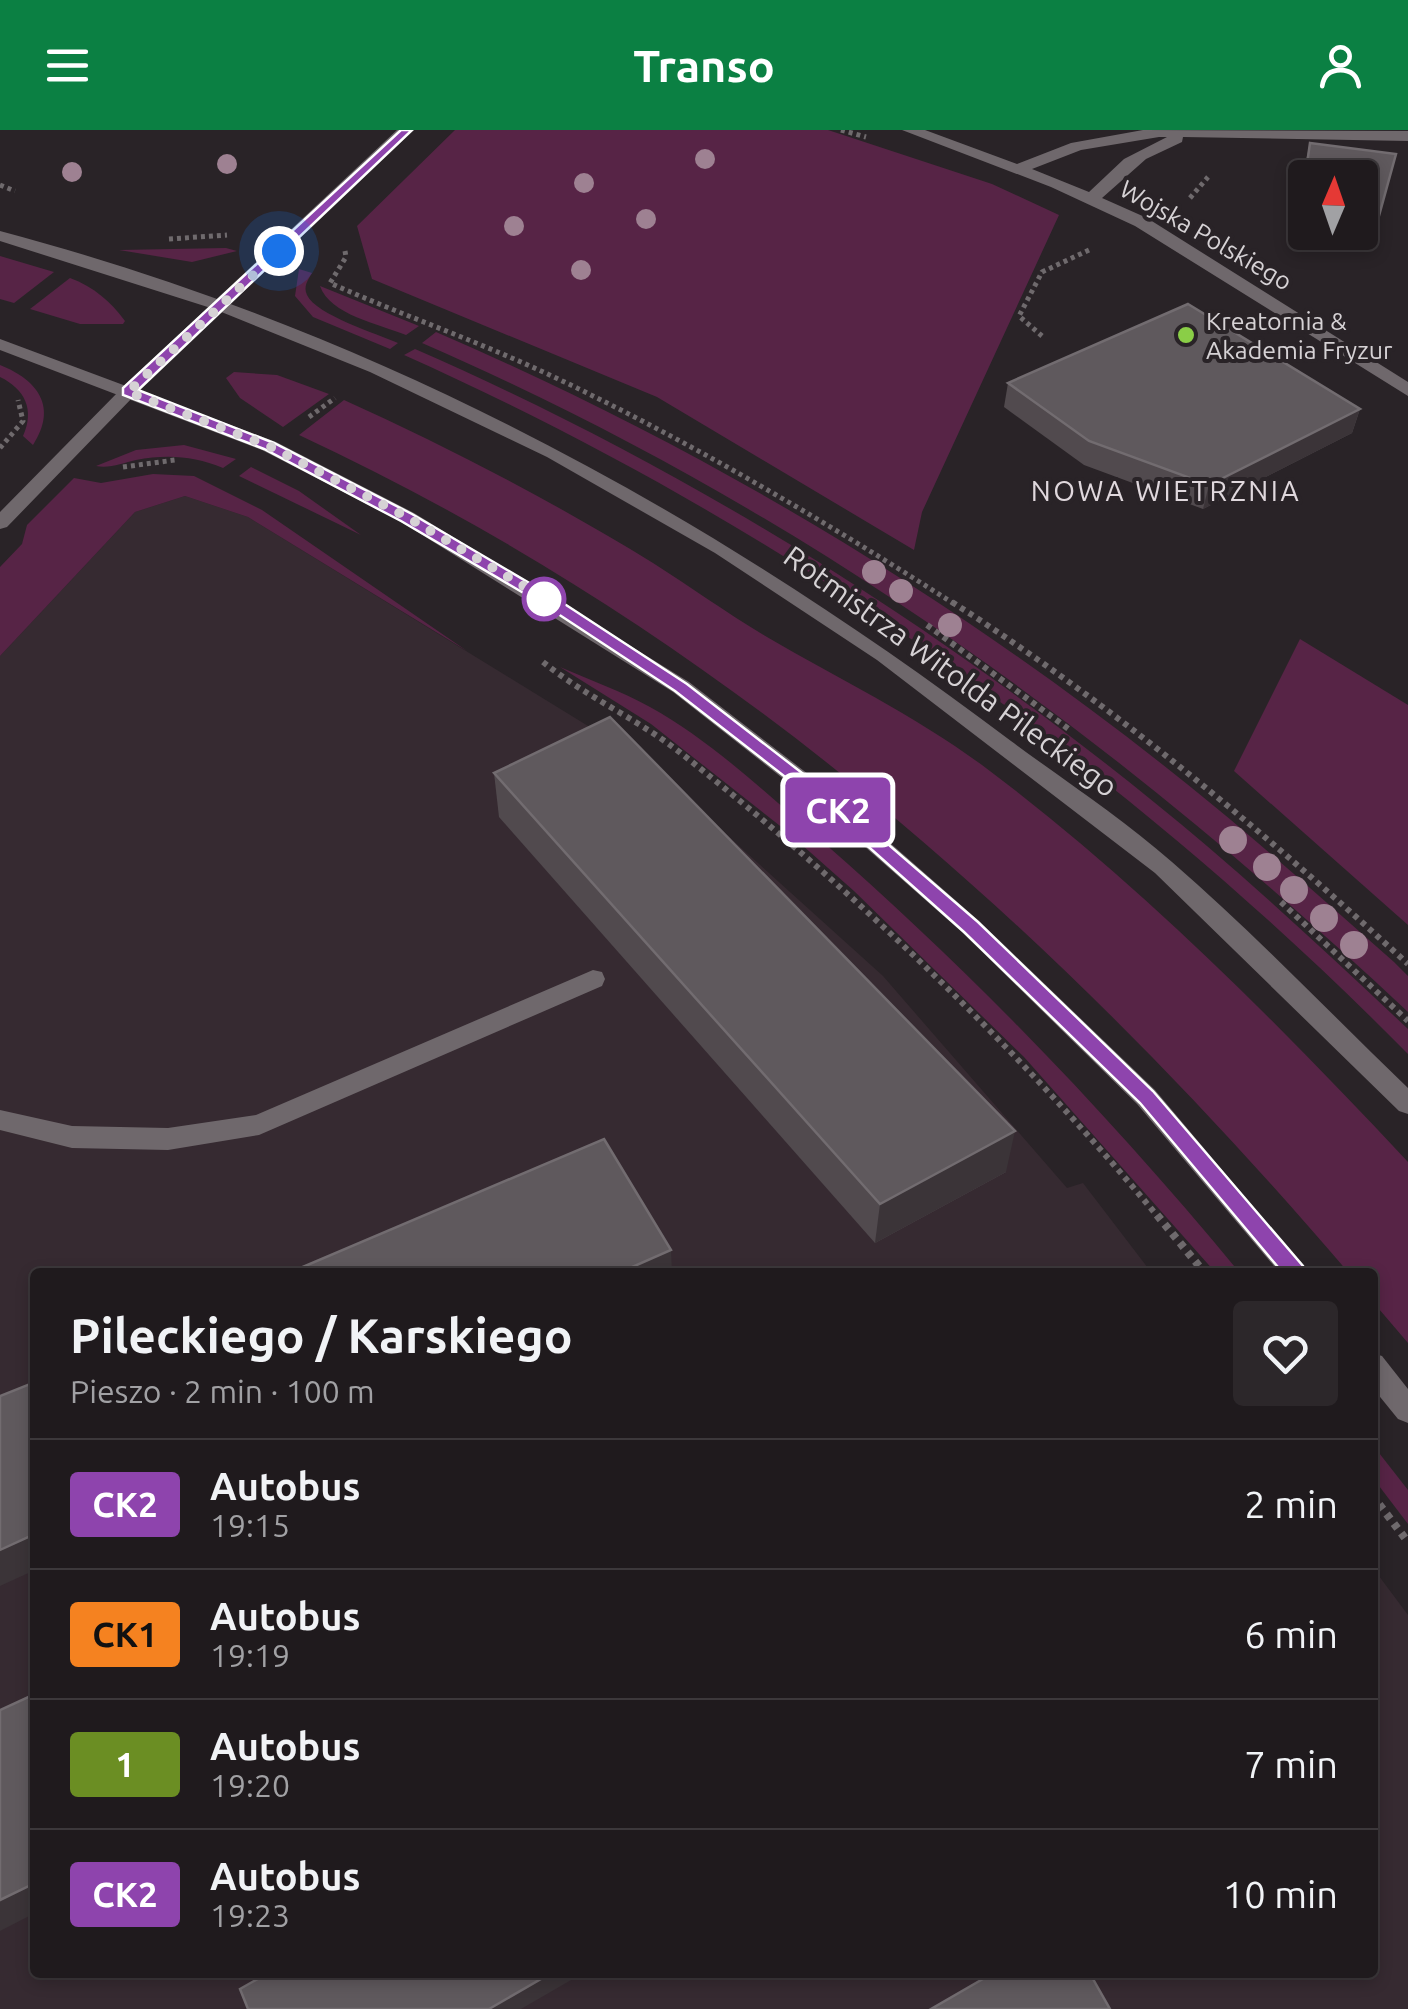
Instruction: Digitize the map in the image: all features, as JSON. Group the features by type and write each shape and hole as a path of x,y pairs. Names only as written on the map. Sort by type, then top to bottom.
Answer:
{"main road":[{"path":"0,524 128,392 406,130"},
{"name":"Wojska Polskiego","path":"910,130 1093,198 1185,246 1408,390"},
{"path":"1093,198 1124,165 1154,145 1200,132"},
{"path":"1019,169 1077,146 1120,136 1200,132 1408,136"},
{"name":"Rotmistrza Witolda Pileckiego","path":"0,236 220,306 376,368 554,452 810,603 1163,867 1408,1104"},
{"path":"0,344 269,446 407,517 554,604 681,688 831,804 971,927 1146,1097 1292,1268"},
{"path":"0,1120 72,1137 168,1140 258,1126 593,980"},
{"path":"1378,1373 1408,1410"}],"path":[{"path":"1185,203 1218,166"},
{"path":"1042,336 1019,316 1042,272 1099,246"},
{"path":"339,248 345,251 346,258 330,283 556,378 665,432 875,553 1084,696 1193,779 1408,964"},
{"path":"0,448 23,421 21,404 14,392"},
{"path":"115,469 192,461"},
{"path":"542,661 564,680 646,727 863,909 1018,1061 1200,1268"},
{"path":"1378,1504 1408,1542"}],"shaded area":[{"path":"455,130 828,130 992,184 1059,215 922,512 914,550 657,397 372,279 357,226"},
{"path":"119,250 237,251 192,262"},
{"path":"0,256 54,272 14,303 0,299"},
{"path":"299,269 312,273 306,292 322,310 398,343 390,349 313,317 295,296"},
{"path":"70,278 107,301 125,321 123,324 80,324 30,309"},
{"path":"320,286 419,326 406,335 357,317 334,304"},
{"path":"436,332 536,377 732,477 827,532 1011,652 1187,784 1394,962 1408,976 1408,1012 1181,812 944,634 821,553 693,477 560,407 422,343"},
{"path":"415,349 522,398 729,508 927,633 1022,700 1207,846 1309,936 1408,1029 1408,1054 1298,947 1182,845 1063,749 939,658 811,573 679,494 543,421 404,355"},
{"path":"0,365 25,378 40,396 44,419 33,445 23,436 28,418 25,401 16,388 0,377"},
{"path":"234,372 277,375 329,394 283,427 240,398 226,378"},
{"path":"344,400 462,457 578,519 767,637 930,730 1039,810 1204,954 1408,1162 1408,1343 1378,1308 1378,1268 1344,1268 1235,1144 1117,1022 996,906 868,796 736,694 597,599 452,512 299,435"},
{"path":"184,445 236,459 223,468 170,457 96,466 136,450"},
{"path":"251,467 299,491 361,535 239,476"},
{"path":"153,474 194,476 262,510 467,651 248,517 185,496 135,512 0,656 0,567 22,544 27,525 74,478 101,483"},
{"path":"185,496 248,517 645,761 883,976 1067,1188 1083,1183 1148,1268 30,1268 30,1978 1378,1978 1378,1575 1408,1615 1408,2009 0,2009 0,656 135,512"},
{"path":"1300,639 1408,705 1408,925 1234,771"},
{"path":"560,667 650,707 696,736 823,842 934,943 1040,1049 1142,1158 1236,1268 1211,1268 1024,1057 854,891 784,829 651,724"},
{"path":"1378,1452 1408,1490 1408,1524 1378,1485"}],"building":[{"path":"1310,143 1396,154 1378,219 1378,160 1308,160"},
{"path":"1188,304 1360,409 1209,485 1089,441 1008,383"},
{"path":"610,717 1015,1131 880,1204 494,773"},
{"path":"604,1139 671,1250 630,1268 300,1268"},
{"path":"30,1384 30,1536 0,1550 0,1396"},
{"path":"30,1696 30,1885 0,1900 0,1710"},
{"path":"259,1978 543,1978 489,2009 248,2009 240,1989"},
{"path":"985,1978 1092,1978 1110,2009 931,2009"}],"bus line":[{"name":"CK2","path":"406,130 128,392 269,446 407,517 554,604 681,688 831,804 971,927 1146,1097 1292,1268"}],"place":[{"name":"Kreatornia & Akademia Fryzur","path":"1186,335"}],"district":[{"name":"NOWA WIETRZNIA","path":"1166,490"}],"route":[{"path":"279,251 128,392 269,446 407,517 554,604 544,599"}]}
